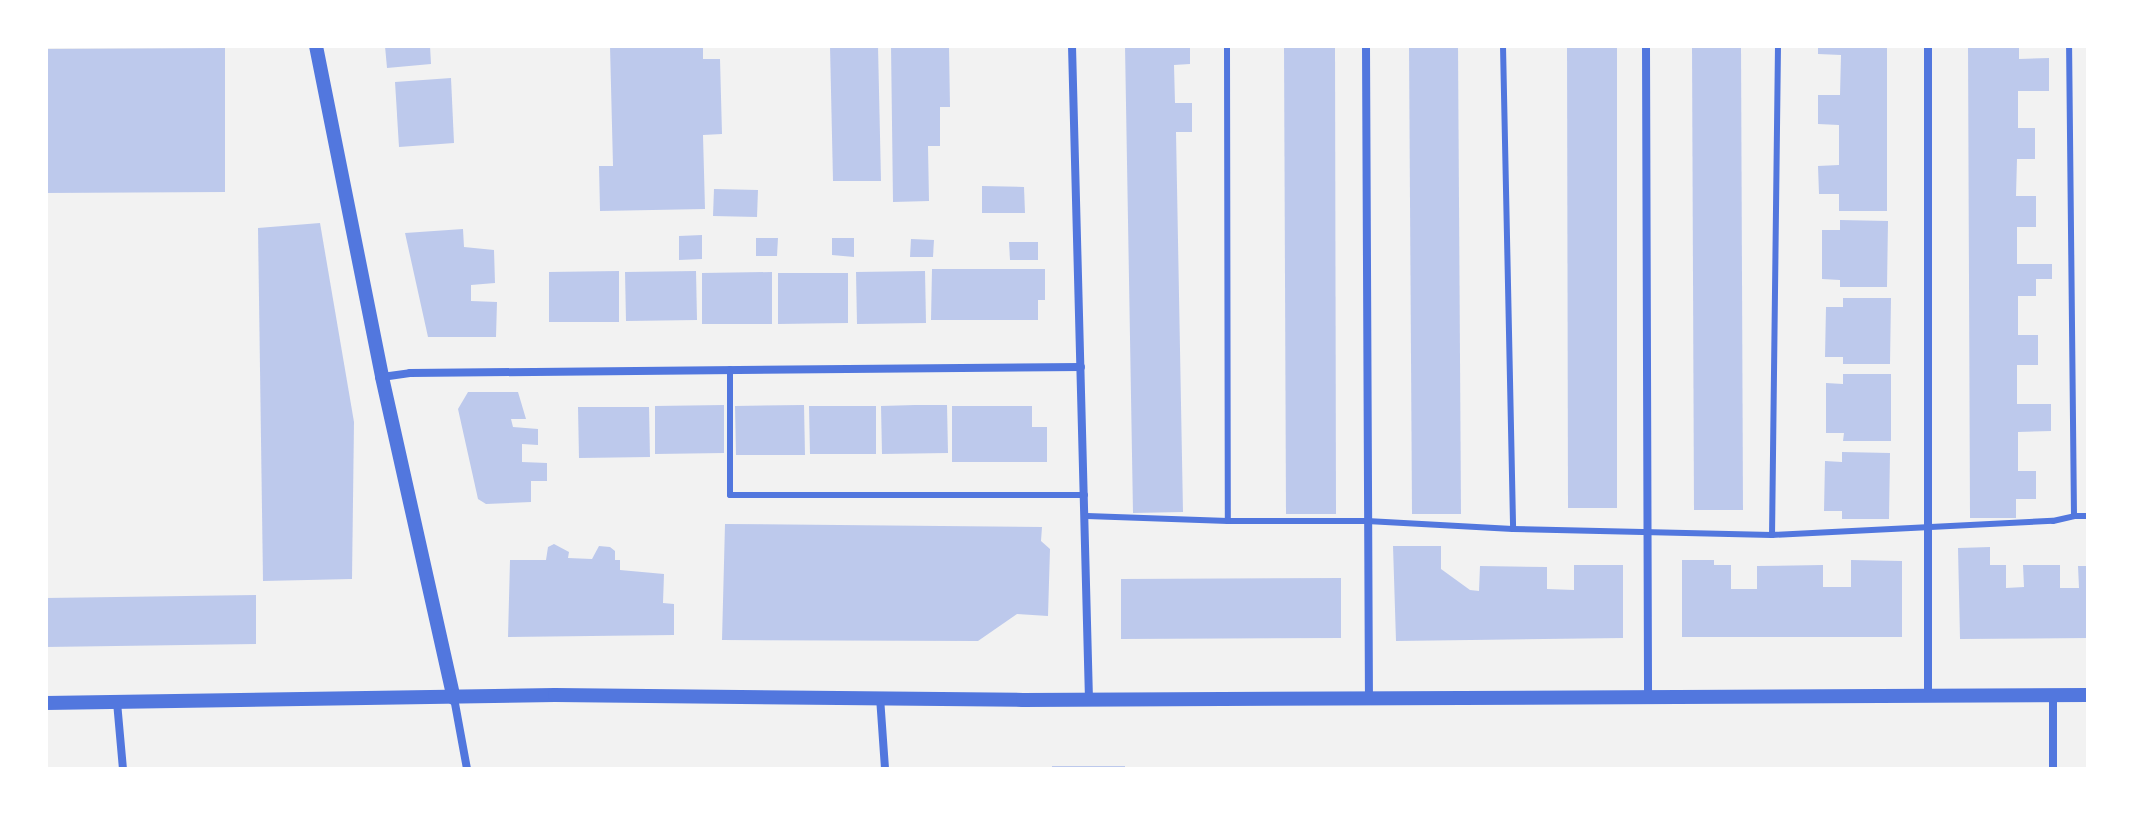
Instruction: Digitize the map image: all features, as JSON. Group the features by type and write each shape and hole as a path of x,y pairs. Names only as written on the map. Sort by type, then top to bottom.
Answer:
{"street":[{"path":"316,46 382,377 467,769"},
{"path":"1072,46 1087,516 1089,699"},
{"path":"1366,46 1369,698"},
{"path":"1646,46 1648,697"},
{"path":"1928,46 1928,696"},
{"path":"382,377 410,373 1081,367"},
{"path":"46,703 555,695 1089,699 2088,695"},
{"path":"880,696 885,769"},
{"path":"2053,696 2053,769"},
{"path":"117,702 123,769"}],"lane":[{"path":"1227,46 1228,521"},
{"path":"1503,46 1513,529"},
{"path":"1772,535 1778,46"},
{"path":"2069,46 2074,516"},
{"path":"730,369 730,495 1085,495"},
{"path":"1087,516 1228,521 1367,521 1513,529 1772,535 2053,521 2088,516"}],"building":[{"path":"385,46 430,46 431,64 387,68"},
{"path":"610,46 703,46 703,59 720,59 722,134 703,135 705,209 600,211 599,166 613,166"},
{"path":"830,46 878,46 881,181 833,181"},
{"path":"891,46 949,46 950,107 940,107 940,146 928,146 929,201 893,202"},
{"path":"1125,46 1190,46 1190,64 1174,65 1175,103 1192,103 1192,132 1176,132 1183,512 1133,513"},
{"path":"1284,46 1335,46 1336,514 1286,514"},
{"path":"1409,46 1458,46 1461,514 1412,514"},
{"path":"1567,46 1617,46 1617,508 1568,508"},
{"path":"1692,46 1741,46 1743,510 1694,510"},
{"path":"1818,46 1887,46 1887,211 1839,211 1839,194 1819,194 1818,166 1839,165 1839,125 1818,124 1818,95 1840,95 1841,55 1818,54"},
{"path":"1968,46 2019,46 2019,59 2049,58 2049,91 2018,91 2018,128 2035,128 2035,159 2017,159 2016,196 2036,196 2036,227 2017,227 2017,264 2052,264 2052,279 2036,279 2036,296 2018,296 2018,335 2038,335 2038,365 2017,365 2017,404 2051,404 2051,431 2018,432 2018,471 2036,471 2036,499 2016,499 2016,518 1970,518"},
{"path":"225,48 225,192 46,193 46,49"},
{"path":"451,78 454,143 399,147 395,82"},
{"path":"982,186 1024,187 1025,213 982,213"},
{"path":"714,189 758,190 757,217 713,216"},
{"path":"1840,220 1888,221 1887,287 1840,287 1840,280 1822,279 1822,230 1840,230"},
{"path":"320,223 354,422 352,579 263,581 258,228"},
{"path":"463,229 464,247 494,250 495,283 471,285 471,301 497,302 496,337 428,337 405,233"},
{"path":"702,235 702,259 679,260 679,236"},
{"path":"756,238 778,238 777,256 756,256"},
{"path":"832,238 854,238 854,257 832,255"},
{"path":"911,239 934,240 933,257 910,257"},
{"path":"1009,242 1038,242 1038,260 1010,260"},
{"path":"932,269 1045,269 1045,300 1038,300 1038,320 931,320"},
{"path":"619,271 619,322 549,322 549,272"},
{"path":"696,271 697,320 626,321 625,272"},
{"path":"925,271 926,323 857,324 856,272"},
{"path":"772,272 772,324 702,324 702,273"},
{"path":"778,273 848,273 848,323 778,324"},
{"path":"1843,298 1891,298 1890,364 1843,364 1843,357 1825,357 1826,307 1843,307"},
{"path":"1843,374 1891,374 1891,441 1843,441 1844,433 1826,433 1826,383 1843,384"},
{"path":"468,392 518,392 526,419 511,419 513,427 538,429 538,445 522,444 522,462 547,463 547,481 531,481 531,502 486,504 478,499 458,409"},
{"path":"724,405 724,453 655,454 655,406"},
{"path":"804,405 805,455 736,455 735,406"},
{"path":"947,405 948,453 882,454 881,406"},
{"path":"809,406 876,406 876,454 810,454"},
{"path":"952,406 1032,406 1032,427 1047,427 1047,462 952,462"},
{"path":"578,407 649,407 650,457 579,458"},
{"path":"1842,452 1890,453 1889,519 1842,519 1842,511 1824,511 1825,461 1842,462"},
{"path":"725,524 1042,527 1041,541 1050,549 1048,616 1017,614 978,641 722,640"},
{"path":"554,544 569,552 568,558 592,559 599,546 610,547 615,551 615,560 620,560 620,570 664,574 663,603 674,604 674,635 508,637 510,560 546,560 548,547"},
{"path":"1393,546 1441,546 1441,569 1470,590 1479,591 1480,566 1547,567 1547,589 1574,590 1574,565 1623,565 1623,638 1396,641"},
{"path":"1990,547 1990,565 2006,565 2006,588 2024,587 2023,565 2060,565 2060,588 2079,588 2078,566 2088,566 2088,638 1960,639 1958,548"},
{"path":"1682,560 1714,560 1714,565 1731,565 1731,589 1757,589 1757,566 1823,565 1823,587 1851,587 1851,560 1902,561 1902,637 1682,637"},
{"path":"1341,578 1341,638 1121,639 1121,579"},
{"path":"256,595 256,644 46,647 46,598"},
{"path":"1052,766 1125,766 1125,769 1052,769"}]}
